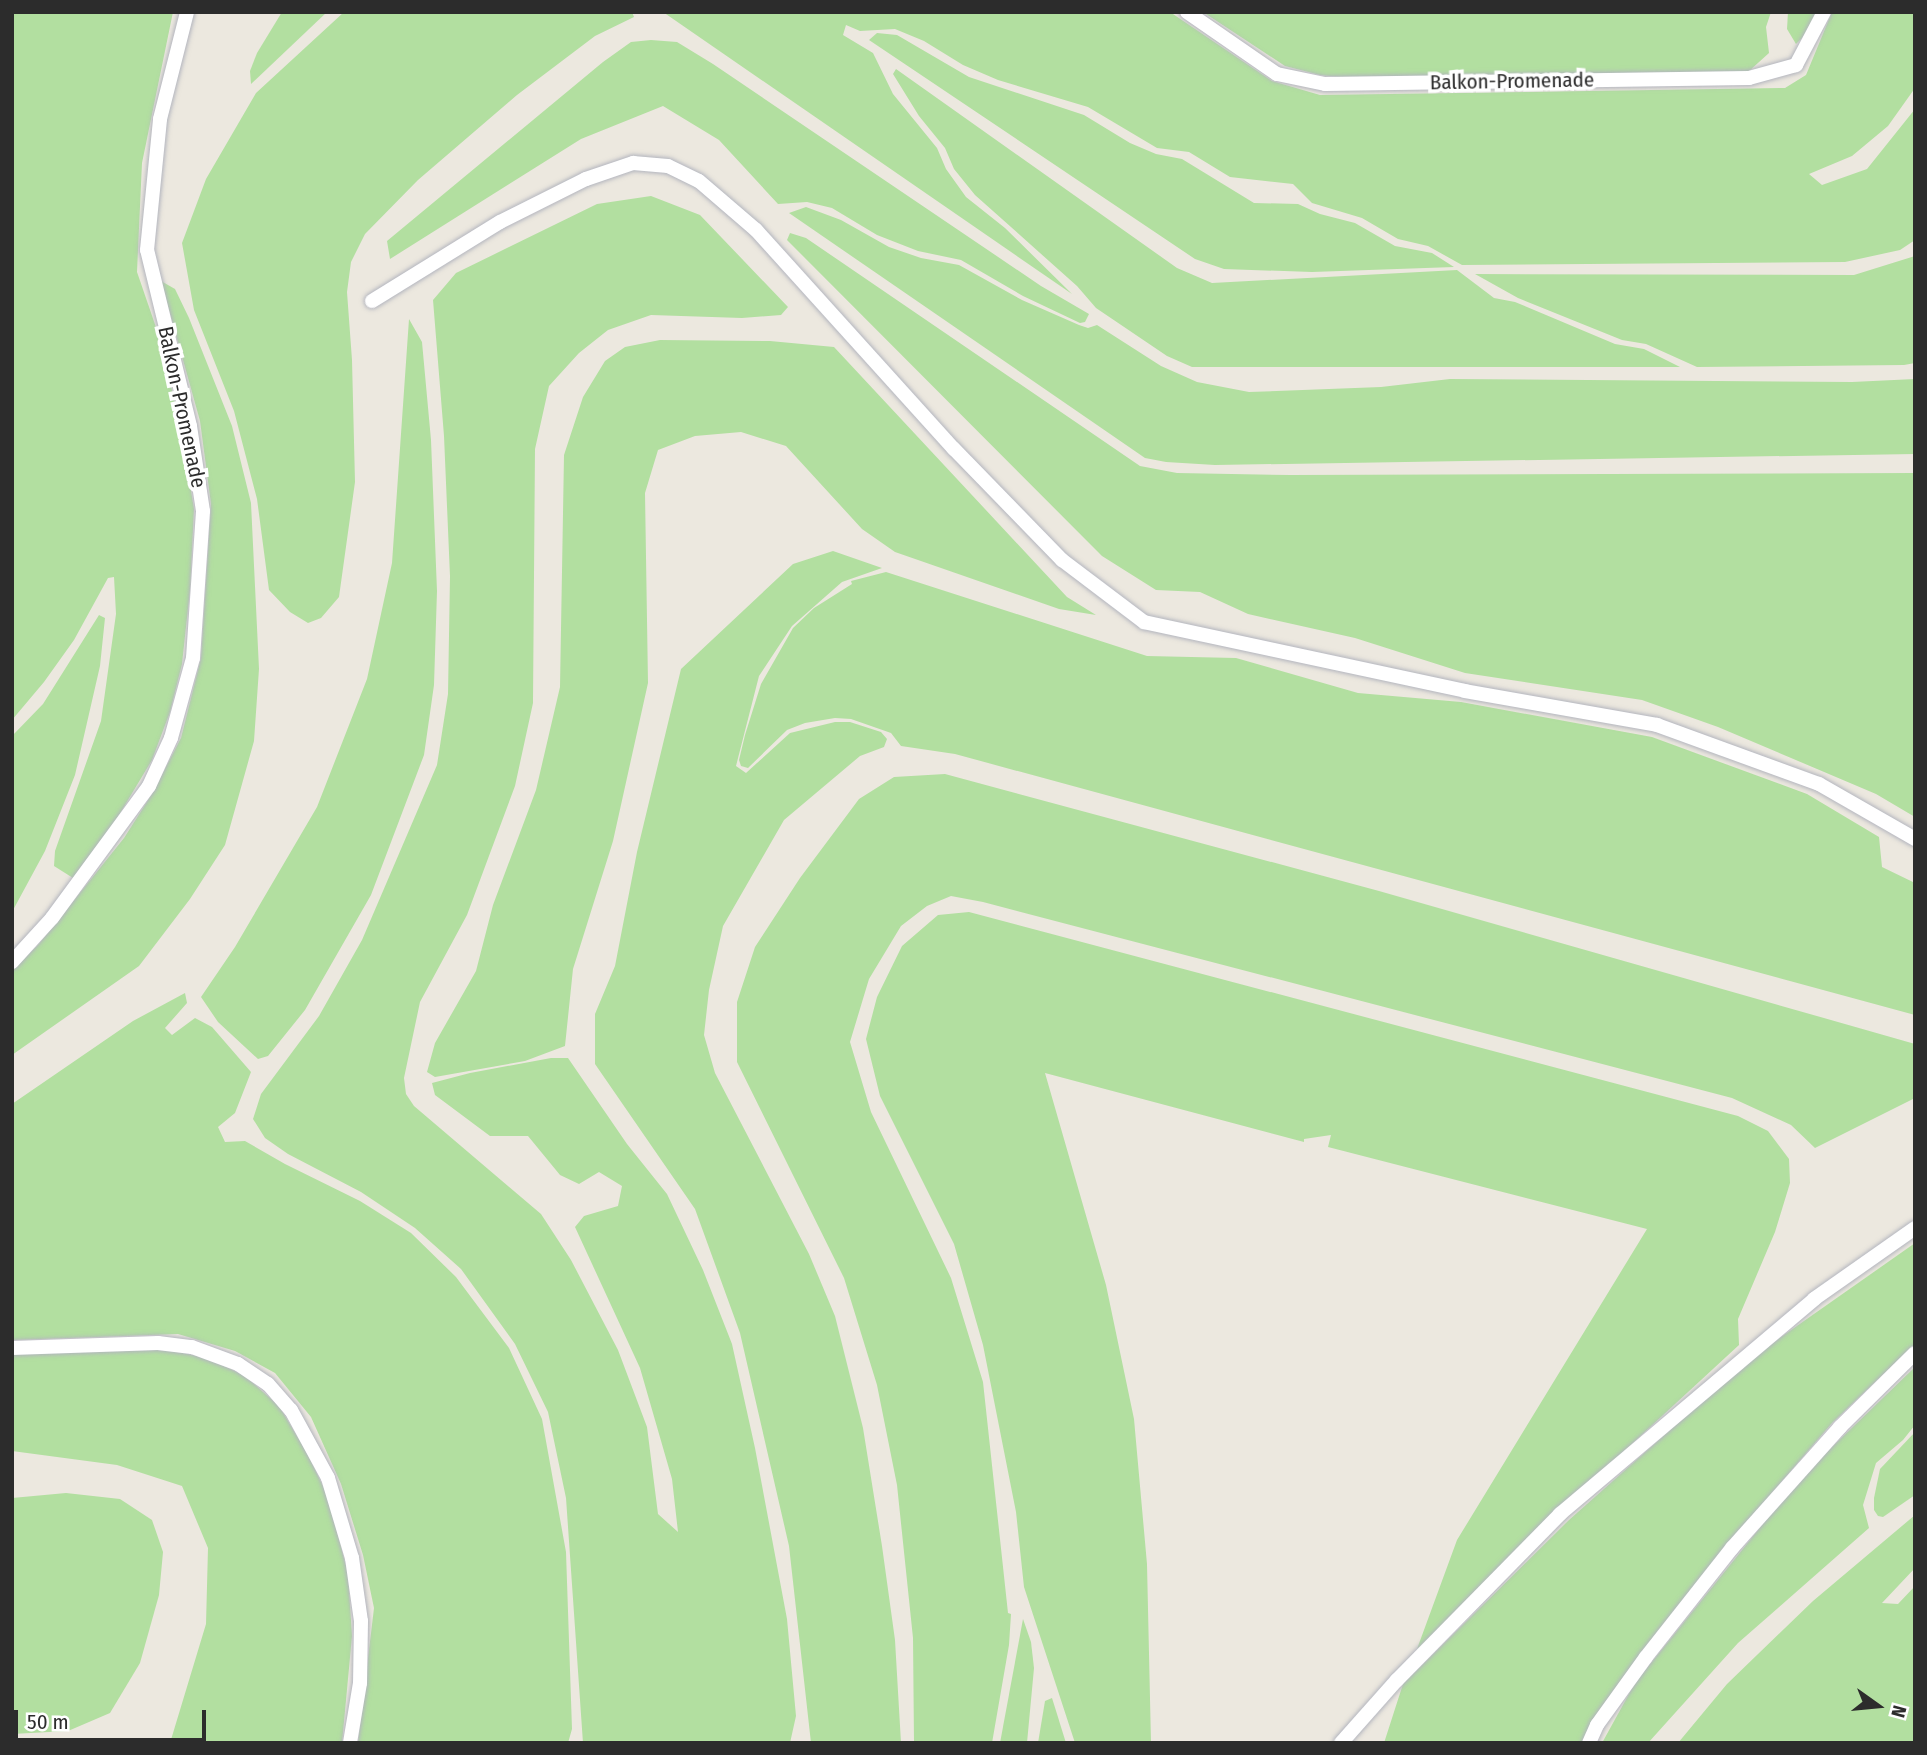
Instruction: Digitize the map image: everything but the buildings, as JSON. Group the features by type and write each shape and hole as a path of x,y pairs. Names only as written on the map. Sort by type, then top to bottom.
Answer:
{"lane":[{"name":"Balkon-Promenade","path":"12,962 52,918 149,786 171,738 192,657 203,511 190,426 147,250 160,119 187,12"},
{"name":"Balkon-Promenade","path":"1187,12 1277,74 1325,83 1749,78 1796,65 1824,12"},
{"path":"372,301 500,222 586,179 633,163 668,166 699,181 756,230 954,449 1053,551 1144,622 1465,691 1657,725 1819,784 1915,839"},
{"path":"1341,1743 1397,1680 1560,1514 1814,1299 1915,1228"},
{"path":"12,1348 158,1343 192,1347 238,1364 268,1384 291,1409 328,1478 352,1558 361,1621 360,1683 350,1743"},
{"path":"1589,1743 1597,1725 1646,1657 1732,1548 1840,1427 1915,1353"}],"green space":[{"path":"12,12 173,12 142,163 137,272 159,336 180,424 194,509 190,590 182,664 170,712 152,760 113,825 73,878 54,866 55,851 101,721 116,614 114,577 108,578 74,640 12,720"},
{"path":"282,12 327,12 251,84 250,71 257,53"},
{"path":"344,12 632,12 634,17 595,36 517,95 418,180 365,234 351,262 347,292 352,360 355,482 339,597 321,618 308,623 290,612 269,590 257,499 234,411 194,310 182,243 206,179 256,93"},
{"path":"663,12 1170,12 1272,81 1320,95 1785,88 1806,75 1832,12 1915,12 1915,88 1888,126 1852,156 1809,174 1822,185 1867,169 1915,109 1915,240 1900,250 1845,262 1462,265 1428,246 1398,239 1362,218 1312,203 1293,184 1230,177 1189,152 1157,148 1088,107 998,80 963,65 924,41 895,29 860,31 846,25 843,35 873,53 893,94 937,148 946,169 966,197 1005,228 1072,294"},
{"path":"1203,12 1771,12 1766,27 1769,53 1748,72 1349,78 1320,75 1285,66"},
{"path":"1788,12 1817,12 1810,30 1796,44 1787,29"},
{"path":"877,33 897,35 969,77 1084,115 1130,143 1156,154 1182,159 1254,203 1298,204 1320,214 1355,223 1395,246 1432,253 1454,267 1312,272 1224,269 1195,259 869,40"},
{"path":"631,42 677,42 713,64 1041,286 1089,314 1085,322 1080,323 1023,296 961,260 918,251 877,235 832,208 807,202 778,204 719,140 663,106 581,139 390,259 387,241 603,62"},
{"path":"896,69 1177,268 1212,283 1457,270 1494,298 1515,302 1615,344 1644,349 1680,367 1192,367 1167,356 1096,308 1077,286 975,195 954,169 945,148 919,116 893,74"},
{"path":"651,196 700,215 788,307 781,315 742,318 651,315 608,330 579,353 549,386 535,449 533,703 515,786 467,915 420,1002 404,1078 406,1094 414,1106 541,1214 571,1260 618,1350 647,1427 658,1514 678,1532 672,1479 640,1368 575,1227 584,1216 618,1206 622,1186 599,1172 579,1184 560,1175 528,1136 490,1136 435,1095 432,1083 551,1058 568,1058 627,1144 667,1194 703,1270 732,1344 755,1448 787,1619 796,1716 790,1743 583,1743 566,1498 548,1412 515,1344 461,1269 415,1228 361,1192 288,1154 265,1138 253,1119 261,1094 319,1016 362,940 437,765 448,694 450,576 444,436 433,300 456,273 597,204"},
{"path":"806,207 841,220 889,247 921,258 959,265 1022,300 1079,325 1088,328 1097,325 1161,366 1197,382 1249,392 1381,387 1450,379 1852,382 1915,379 1915,454 1215,465 1145,458 789,213"},
{"path":"790,233 806,238 1140,466 1177,473 1290,475 1915,473 1915,817 1876,794 1718,727 1642,700 1465,673 1355,638 1248,614 1200,592 1156,590 1102,556 787,240"},
{"path":"1915,256 1915,363 1904,365 1697,367 1646,344 1622,340 1518,298 1475,274 1854,275"},
{"path":"161,281 175,289 189,318 232,426 251,503 259,669 254,741 225,845 190,899 139,966 12,1055 12,971 39,944 124,838 152,794 181,738 201,658 211,504 200,421"},
{"path":"409,319 422,342 431,440 437,591 434,685 424,755 371,895 305,1010 268,1056 258,1059 218,1022 201,997 235,947 317,807 367,679 392,563"},
{"path":"660,340 770,341 834,347 1067,597 1096,615 1059,609 895,552 862,529 786,446 741,432 695,436 658,450 645,493 648,683 613,841 573,969 565,1046 525,1061 435,1077 427,1072 435,1043 476,971 493,905 536,790 560,687 564,455 583,397 605,361 625,347"},
{"path":"833,551 882,568 842,582 792,626 759,676 736,766 746,773 790,733 835,722 850,722 881,732 887,739 884,747 860,756 784,820 723,926 709,990 704,1035 715,1073 809,1254 835,1316 863,1428 882,1546 895,1640 901,1743 811,1743 789,1546 740,1333 695,1209 595,1064 595,1014 615,966 637,852 681,669 793,564"},
{"path":"886,572 1147,656 1236,658 1358,693 1461,702 1652,737 1807,794 1879,837 1882,867 1915,883 1915,1015 955,754 901,746 891,733 851,719 835,718 805,723 787,730 748,768 741,766 739,760 745,735 761,684 793,628 814,608 852,584 851,581"},
{"path":"99,615 105,618 100,666 75,775 45,851 12,912 12,736 43,704"},
{"path":"945,774 1379,891 1915,1044 1915,1098 1815,1148 1791,1125 1732,1098 983,902 951,896 927,906 901,926 869,979 850,1042 871,1112 951,1278 983,1382 1008,1613 1011,1614 1009,1645 992,1743 914,1743 913,1638 897,1485 877,1385 844,1278 737,1062 737,1002 755,947 800,878 859,799 894,777"},
{"path":"969,912 1738,1116 1768,1131 1789,1159 1790,1183 1775,1232 1738,1319 1739,1345 1558,1512 1417,1649 1457,1540 1647,1229 1328,1147 1331,1135 1304,1139 1304,1142 1045,1073 1106,1285 1134,1419 1147,1564 1151,1743 1075,1743 1024,1587 1016,1512 983,1345 954,1244 880,1096 866,1039 877,997 902,946 938,915"},
{"path":"185,993 187,1003 165,1028 172,1035 195,1018 212,1027 251,1072 235,1113 218,1127 225,1142 245,1141 360,1201 411,1233 456,1277 509,1348 542,1419 566,1552 572,1729 568,1743 358,1743 374,1608 363,1555 341,1484 311,1417 275,1373 235,1351 178,1334 12,1340 12,1104 133,1021"},
{"path":"1915,1243 1915,1344 1832,1423 1726,1546 1584,1743 1384,1743 1403,1684 1569,1520 1750,1359"},
{"path":"162,1349 207,1358 245,1376 279,1406 307,1453 328,1497 348,1574 352,1636 342,1743 170,1743 206,1624 208,1548 182,1486 117,1465 12,1451 12,1354"},
{"path":"1915,1367 1915,1425 1903,1440 1876,1463 1863,1505 1869,1528 1738,1643 1648,1743 1602,1743 1635,1683 1800,1478"},
{"path":"1915,1432 1915,1495 1883,1517 1878,1516 1874,1510 1874,1498 1880,1469"},
{"path":"66,1493 120,1499 152,1520 163,1552 159,1595 140,1663 110,1713 68,1731 12,1734 12,1498"},
{"path":"1915,1515 1915,1568 1882,1603 1898,1604 1915,1586 1915,1743 1678,1743 1727,1684 1813,1601"},
{"path":"1023,1619 1031,1642 1034,1668 1027,1743 1000,1743"},
{"path":"1052,1698 1066,1743 1038,1743 1045,1701"}]}
